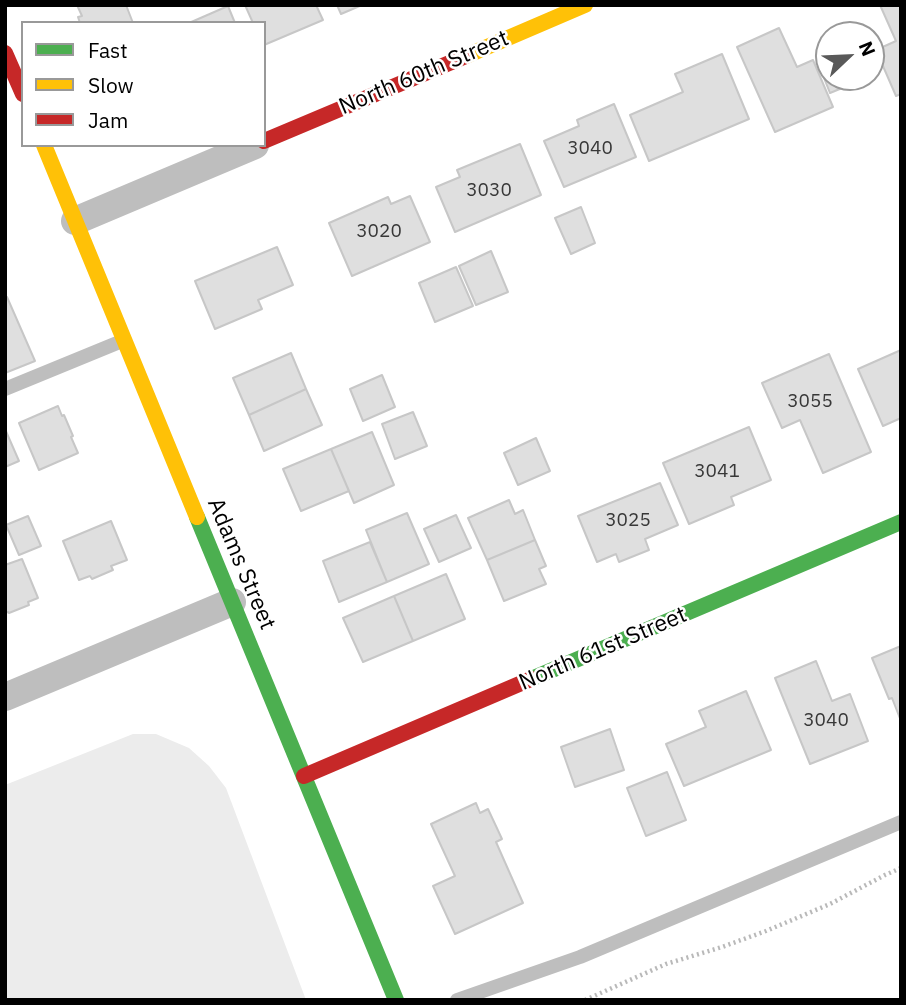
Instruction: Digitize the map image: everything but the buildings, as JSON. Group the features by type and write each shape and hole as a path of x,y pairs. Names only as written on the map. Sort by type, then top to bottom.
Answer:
{"street":[{"name":"North 60th Street","path":"266,140 585,5"},
{"name":"Adams Street","path":"45,147 396,1000"},
{"path":"75,221 250,147"},
{"name":"North 61st Street","path":"304,776 901,522"},
{"path":"5,697 232,602"}],"lane":[{"path":"5,389 124,340"},
{"path":"457,1000 580,957 901,822"}],"path":[{"path":"584,1000 666,964 722,947 805,915 901,868"}],"shaded area":[{"path":"133,734 156,734 189,748 209,766 226,788 306,1000 5,1000 5,785"}],"traffic: fast":[{"path":"197,517 396,1000"},
{"path":"531,679 901,522"}],"traffic: slow":[{"path":"466,56 585,5"},
{"path":"45,147 197,517"}],"traffic: jam":[{"path":"5,53 21,89"},
{"path":"266,140 466,56"},
{"path":"304,776 531,679"}]}
